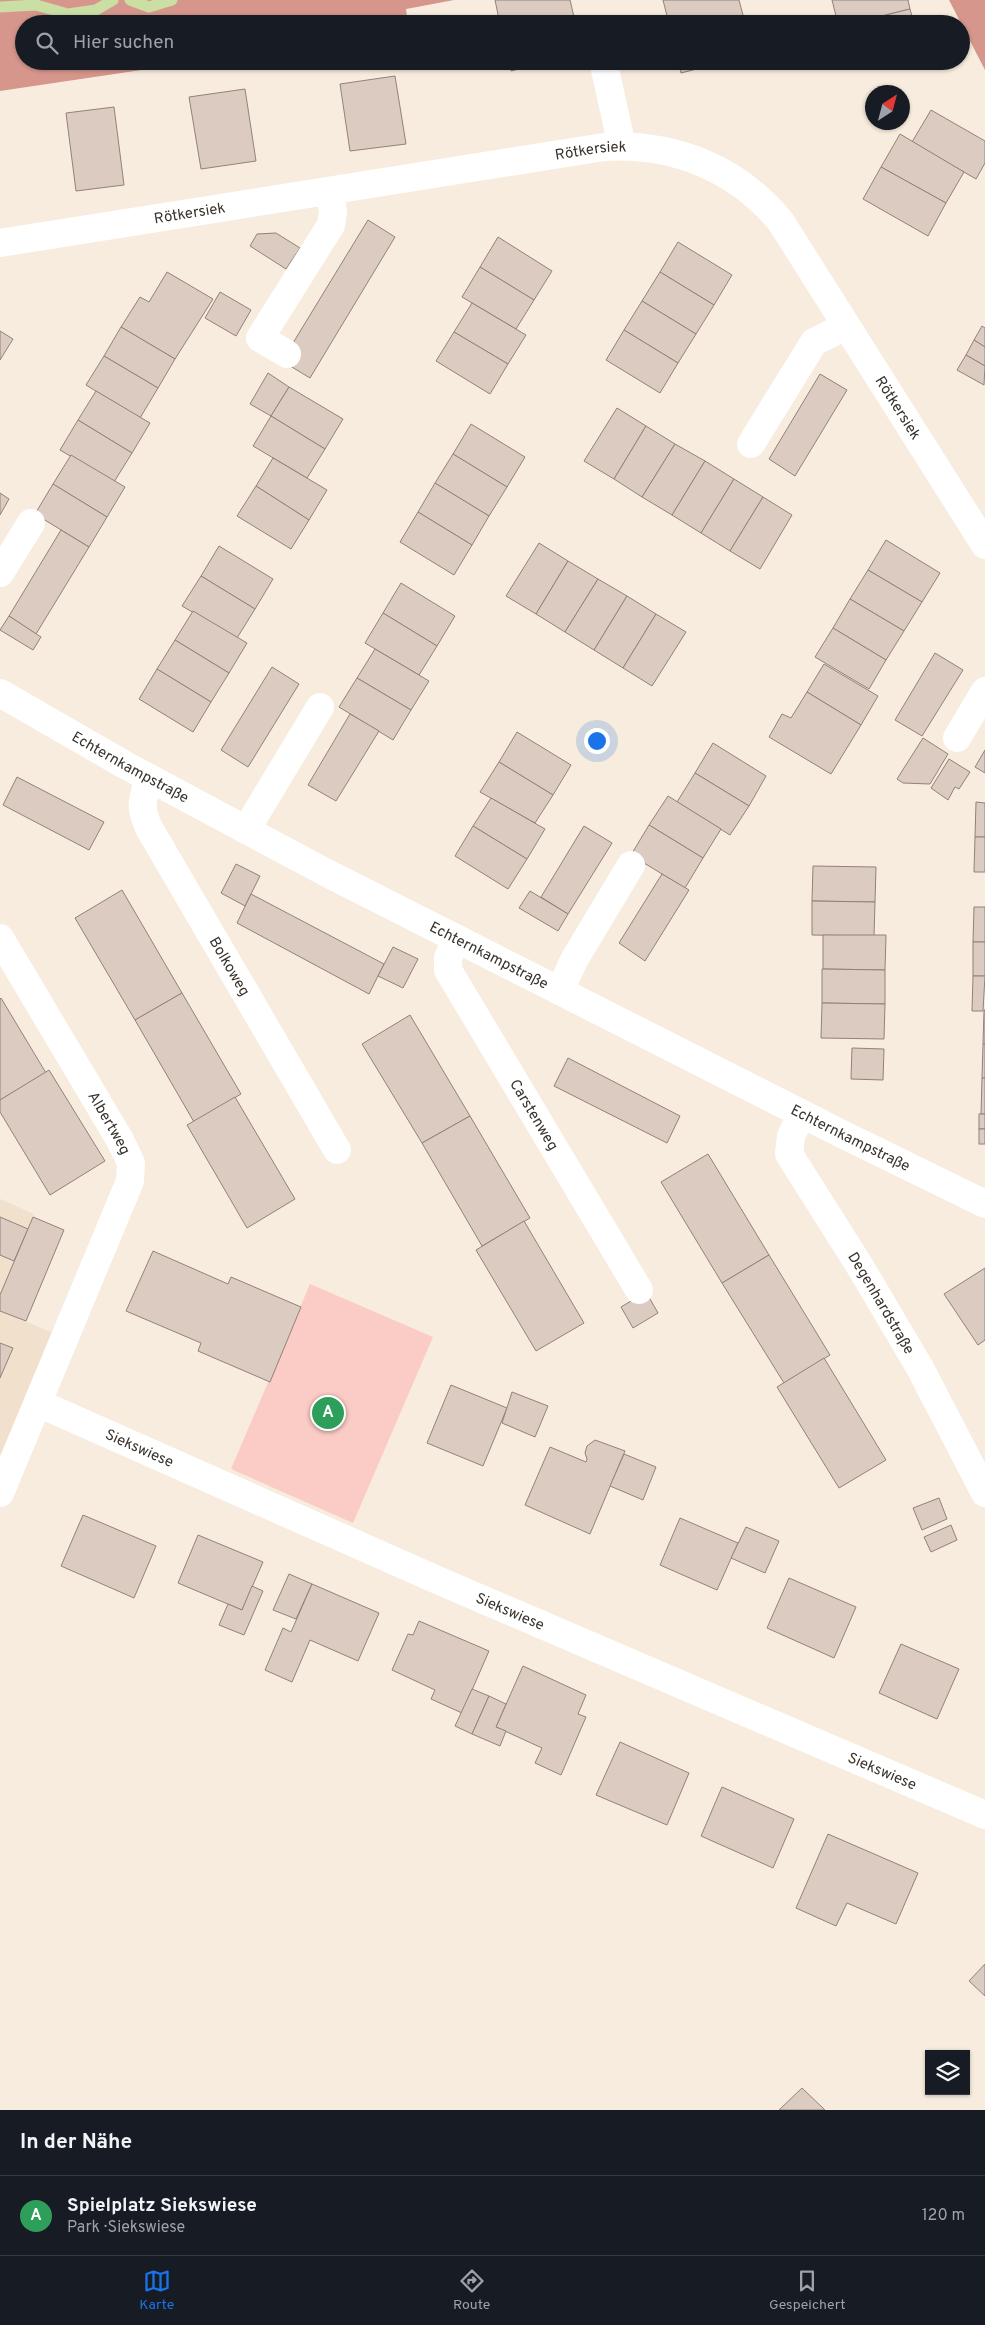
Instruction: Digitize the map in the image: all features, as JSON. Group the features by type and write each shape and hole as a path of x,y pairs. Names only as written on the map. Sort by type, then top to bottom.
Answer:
{"street":[{"path":"605,70 622,146"},
{"name":"Rötkersiek","path":"0,243 330,192 444,172 622,146 650,148 686,155 728,175 765,203 781,222 985,545"},
{"path":"287,354 260,338 331,225 333,212 330,192"},
{"path":"750,444 814,342 846,326"},
{"path":"0,573 31,523"},
{"path":"957,738 985,691"},
{"name":"Echternkampstraße","path":"3,702 458,939 802,1114 985,1204"},
{"path":"246,830 320,707"},
{"name":"Bolkoweg","path":"149,778 142,812 149,828 336,1150"},
{"path":"560,991 574,960 631,865"},
{"name":"Albertweg","path":"0,938 106,1115 131,1163 130,1181 0,1493"},
{"name":"Carstenweg","path":"458,939 448,957 448,970 639,1290"},
{"name":"Degenhardstraße","path":"802,1114 791,1136 789,1154 861,1268 910,1352 985,1493"},
{"name":"Siekswiese","path":"38,1403 285,1503 985,1815"}],"shaded area":[{"path":"0,0 454,0 406,9 407,15 15,15 15,70 141,70 0,91"},
{"path":"949,0 985,0 985,70 970,41 970,15 957,15"},
{"path":"0,1199 34,1214 0,1295"},
{"path":"310,1284 433,1337 353,1523 231,1469"},
{"path":"0,1311 56,1334 0,1465"}],"building":[{"path":"495,0 570,0 574,15 498,15"},
{"path":"663,0 739,0 743,15 667,15"},
{"path":"832,0 908,0 910,9 886,15 836,15"},
{"path":"910,9 912,15 886,15"},
{"path":"680,70 693,70 681,73"},
{"path":"395,76 406,144 350,151 340,84"},
{"path":"245,89 256,161 201,169 189,97"},
{"path":"114,107 124,185 76,191 66,113"},
{"path":"931,110 985,141 985,163 976,179 912,142"},
{"path":"900,134 964,172 946,203 881,167"},
{"path":"881,167 946,203 928,236 863,199"},
{"path":"368,220 395,237 310,378 282,361"},
{"path":"276,233 300,248 286,269 250,246 257,234"},
{"path":"498,237 552,271 534,300 480,267"},
{"path":"678,242 732,275 714,305 660,272"},
{"path":"480,267 534,300 516,329 462,297"},
{"path":"167,272 213,299 175,359 121,327 140,297 149,302"},
{"path":"660,272 714,305 696,334 642,301"},
{"path":"220,292 251,310 236,336 205,318"},
{"path":"642,301 696,334 678,363 624,330"},
{"path":"472,303 526,335 508,364 454,332"},
{"path":"982,326 985,328 985,347 974,340"},
{"path":"121,327 175,359 158,388 104,356"},
{"path":"624,330 678,363 660,393 606,360"},
{"path":"0,331 13,339 0,360"},
{"path":"454,332 508,364 490,394 436,361"},
{"path":"974,340 985,347 985,366 966,355"},
{"path":"966,355 985,366 984,385 957,370"},
{"path":"104,356 158,388 140,418 86,385"},
{"path":"268,373 289,387 271,416 250,404"},
{"path":"820,374 847,390 795,476 769,459"},
{"path":"289,387 343,419 325,449 271,416"},
{"path":"96,391 150,423 132,453 78,420"},
{"path":"617,408 646,426 614,479 584,461"},
{"path":"271,416 325,449 307,478 253,446"},
{"path":"78,420 132,453 114,482 60,450"},
{"path":"471,424 525,457 507,487 453,454"},
{"path":"646,426 675,444 642,497 614,479"},
{"path":"675,444 705,461 672,515 642,497"},
{"path":"453,454 507,487 489,516 435,483"},
{"path":"71,455 125,487 107,517 53,484"},
{"path":"273,458 327,490 309,520 256,486"},
{"path":"705,461 734,479 701,533 672,515"},
{"path":"734,479 763,497 730,551 701,533"},
{"path":"435,483 489,516 472,545 418,512"},
{"path":"53,484 107,517 89,547 35,514"},
{"path":"256,486 309,520 291,549 237,516"},
{"path":"0,493 9,499 0,515"},
{"path":"763,497 792,515 760,569 730,551"},
{"path":"418,512 472,545 454,575 400,542"},
{"path":"61,530 89,547 36,634 9,616"},
{"path":"886,540 940,573 922,602 868,570"},
{"path":"539,543 568,561 536,614 506,596"},
{"path":"219,546 273,579 255,609 201,576"},
{"path":"568,561 598,579 565,632 536,614"},
{"path":"868,570 922,602 904,631 850,599"},
{"path":"201,576 255,609 237,638 182,606"},
{"path":"598,579 627,596 594,650 565,632"},
{"path":"401,583 455,616 437,646 383,613"},
{"path":"627,596 656,614 623,668 594,650"},
{"path":"850,599 904,631 886,660 833,628"},
{"path":"193,611 247,643 229,673 175,640"},
{"path":"383,613 437,646 419,675 365,643"},
{"path":"656,614 686,632 652,686 623,668"},
{"path":"9,616 41,637 33,650 0,630"},
{"path":"833,628 886,660 869,689 815,657"},
{"path":"175,640 229,673 211,702 157,669"},
{"path":"375,649 429,681 411,710 357,678"},
{"path":"935,653 963,670 922,736 895,720"},
{"path":"824,664 878,696 861,725 807,692"},
{"path":"272,667 299,684 248,767 221,750"},
{"path":"157,669 211,702 193,732 139,699"},
{"path":"357,678 411,710 393,740 339,707"},
{"path":"807,692 861,725 831,774 769,737 782,714 791,718"},
{"path":"350,714 379,731 336,801 308,785"},
{"path":"517,732 571,765 553,795 499,762"},
{"path":"923,738 948,754 930,784 903,783 897,779"},
{"path":"713,743 766,776 749,806 695,773"},
{"path":"985,750 985,773 975,767"},
{"path":"949,759 970,772 959,789 955,787 948,800 931,788"},
{"path":"499,762 553,795 535,823 480,792"},
{"path":"695,773 749,806 730,835 677,802"},
{"path":"17,777 104,822 89,850 3,805"},
{"path":"668,796 721,829 703,858 649,825"},
{"path":"491,798 545,829 527,859 473,826"},
{"path":"976,802 985,803 985,837 975,837"},
{"path":"649,825 703,858 685,888 631,855"},
{"path":"473,826 527,859 508,889 455,856"},
{"path":"584,826 612,843 568,914 541,897"},
{"path":"975,837 985,837 985,872 974,872"},
{"path":"236,864 260,876 245,906 221,893"},
{"path":"813,866 876,867 875,902 812,901"},
{"path":"662,874 689,890 645,961 619,943"},
{"path":"122,890 182,993 135,1020 75,918"},
{"path":"530,891 568,914 558,931 519,908"},
{"path":"251,894 384,964 369,994 237,923"},
{"path":"812,901 875,902 874,936 812,935"},
{"path":"974,907 985,907 985,942 973,942"},
{"path":"823,935 886,935 885,970 823,969"},
{"path":"973,942 985,942 985,976 973,976"},
{"path":"393,947 418,959 403,988 378,976"},
{"path":"822,969 885,970 885,1004 822,1003"},
{"path":"973,976 985,976 983,1011 972,1011"},
{"path":"182,993 241,1094 194,1122 135,1020"},
{"path":"0,999 46,1073 0,1100"},
{"path":"822,1003 885,1004 884,1039 821,1038"},
{"path":"984,1010 985,1044 983,1044"},
{"path":"410,1015 470,1116 422,1143 362,1044"},
{"path":"983,1044 985,1044 985,1078 982,1078"},
{"path":"852,1048 884,1049 883,1080 851,1079"},
{"path":"568,1058 680,1116 667,1143 554,1086"},
{"path":"49,1070 105,1161 50,1195 0,1112 0,1100"},
{"path":"982,1078 985,1078 985,1114 981,1114"},
{"path":"235,1097 295,1199 247,1228 187,1125"},
{"path":"979,1114 985,1114 985,1129 979,1129"},
{"path":"470,1116 530,1218 482,1246 422,1143"},
{"path":"979,1129 985,1129 985,1144 979,1144"},
{"path":"708,1154 769,1255 722,1283 661,1182"},
{"path":"0,1217 28,1229 14,1261 0,1255"},
{"path":"33,1217 64,1230 26,1321 0,1311 0,1295"},
{"path":"524,1221 584,1323 536,1351 476,1250"},
{"path":"153,1251 228,1284 231,1277 301,1307 270,1382 198,1351 201,1343 126,1311"},
{"path":"769,1255 830,1355 784,1383 722,1283"},
{"path":"985,1268 985,1340 978,1345 944,1294"},
{"path":"646,1292 658,1313 633,1328 621,1307"},
{"path":"0,1343 13,1348 0,1378"},
{"path":"824,1358 886,1460 839,1488 777,1387"},
{"path":"451,1385 507,1408 483,1466 427,1443"},
{"path":"512,1392 548,1406 535,1437 502,1423"},
{"path":"595,1440 625,1451 590,1534 525,1505 550,1447 586,1462 585,1453 587,1446"},
{"path":"624,1454 656,1467 643,1500 610,1486"},
{"path":"939,1498 947,1519 922,1530 913,1508"},
{"path":"83,1515 156,1546 134,1598 61,1566"},
{"path":"680,1518 738,1543 717,1590 660,1565"},
{"path":"951,1525 957,1540 931,1552 924,1537"},
{"path":"746,1527 779,1541 765,1573 731,1558"},
{"path":"198,1535 263,1562 242,1610 178,1583"},
{"path":"289,1574 312,1584 296,1619 273,1610"},
{"path":"789,1578 856,1607 834,1658 767,1628"},
{"path":"312,1584 379,1613 358,1661 310,1640 292,1682 265,1670 283,1628 291,1632"},
{"path":"252,1586 263,1591 244,1635 219,1625 228,1604 242,1610"},
{"path":"419,1621 489,1651 462,1713 431,1699 435,1690 392,1670 408,1634 413,1635"},
{"path":"901,1644 959,1669 937,1719 879,1693"},
{"path":"523,1666 586,1695 578,1714 586,1717 561,1775 535,1763 542,1748 496,1727"},
{"path":"472,1689 489,1696 472,1734 455,1726"},
{"path":"489,1696 506,1704 496,1727 506,1731 500,1746 472,1734"},
{"path":"620,1742 689,1773 667,1825 596,1795"},
{"path":"722,1787 794,1819 773,1868 701,1836"},
{"path":"828,1834 918,1873 896,1924 847,1903 836,1926 796,1908"},
{"path":"985,1964 985,1996 969,1981"},
{"path":"802,2088 825,2110 779,2110"}],"waterway":[{"path":"0,7 36,5 68,14 96,10 113,0"},
{"path":"130,0 149,7 172,0"}],"place":[{"name":"Spielplatz Siekswiese","path":"328,1413"}]}
